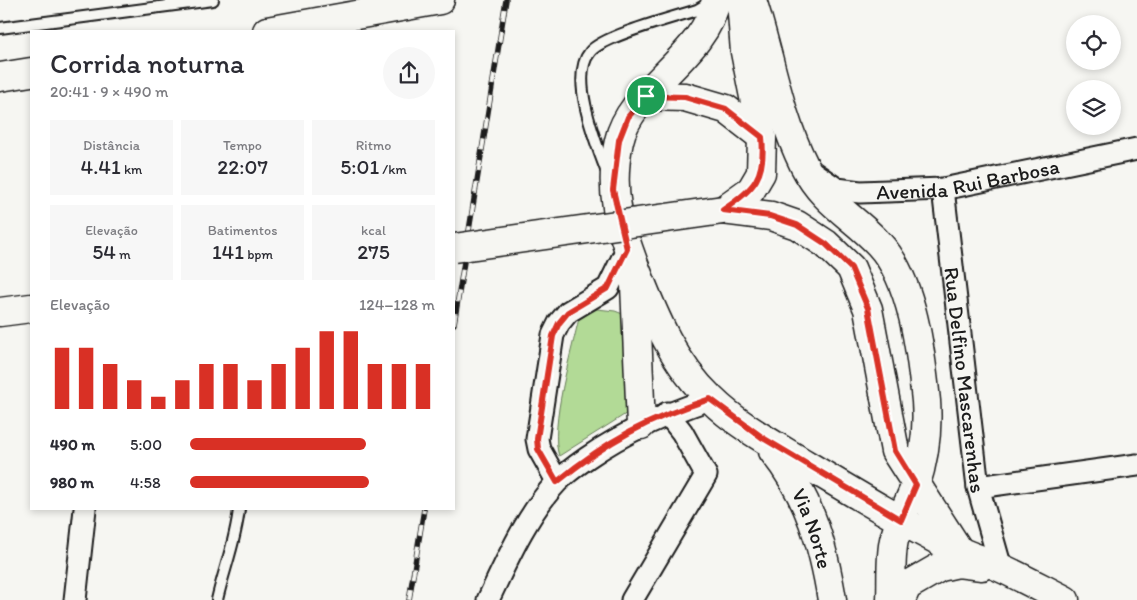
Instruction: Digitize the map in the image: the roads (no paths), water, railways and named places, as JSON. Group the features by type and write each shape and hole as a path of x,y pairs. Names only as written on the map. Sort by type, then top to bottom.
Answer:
{"main road":[{"path":"273,30 440,0"},
{"path":"716,0 707,22 691,46 628,117 619,140 613,190 631,259 655,318 674,354 710,399 763,438 901,520 960,551 1001,568 1065,600"},
{"path":"723,210 751,190 761,173 762,137 745,52 742,0"},
{"path":"752,0 764,37 781,108 805,166 821,193 879,244 896,267 913,315 926,402 925,444 916,485 894,541 891,600"},
{"path":"0,77 30,72"},
{"path":"646,96 685,97 726,109 762,137"},
{"path":"455,248 723,210 770,216 797,225 826,244 851,268 868,308 895,451 960,551"},
{"path":"631,259 641,425"},
{"path":"0,312 30,308"},
{"name":"Via Norte","path":"763,438 792,474 819,533 832,600"},
{"path":"901,600 907,586 940,567 958,563 1001,568"}],"street":[{"name":"Avenida Rui Barbosa","path":"805,166 838,189 860,192 943,189 1137,149"},
{"name":"Rua Delfino Mascarenhas","path":"943,189 978,487 1001,568"},
{"path":"557,482 538,449 537,439 553,336 559,323 568,312 608,288 631,259"},
{"path":"488,600 529,521 557,482 596,452 641,425 667,413 710,399"},
{"path":"632,600 706,475 682,432 667,413"},
{"path":"978,487 1137,464"},
{"path":"75,600 86,510"}],"lane":[{"path":"0,28 163,3 213,0"},
{"path":"613,190 587,116 582,74 590,52 609,40 697,10 711,0"},
{"path":"217,600 224,567 237,527 239,510"}],"railway":[{"path":"455,318 506,0"},
{"path":"409,600 424,510"}]}
